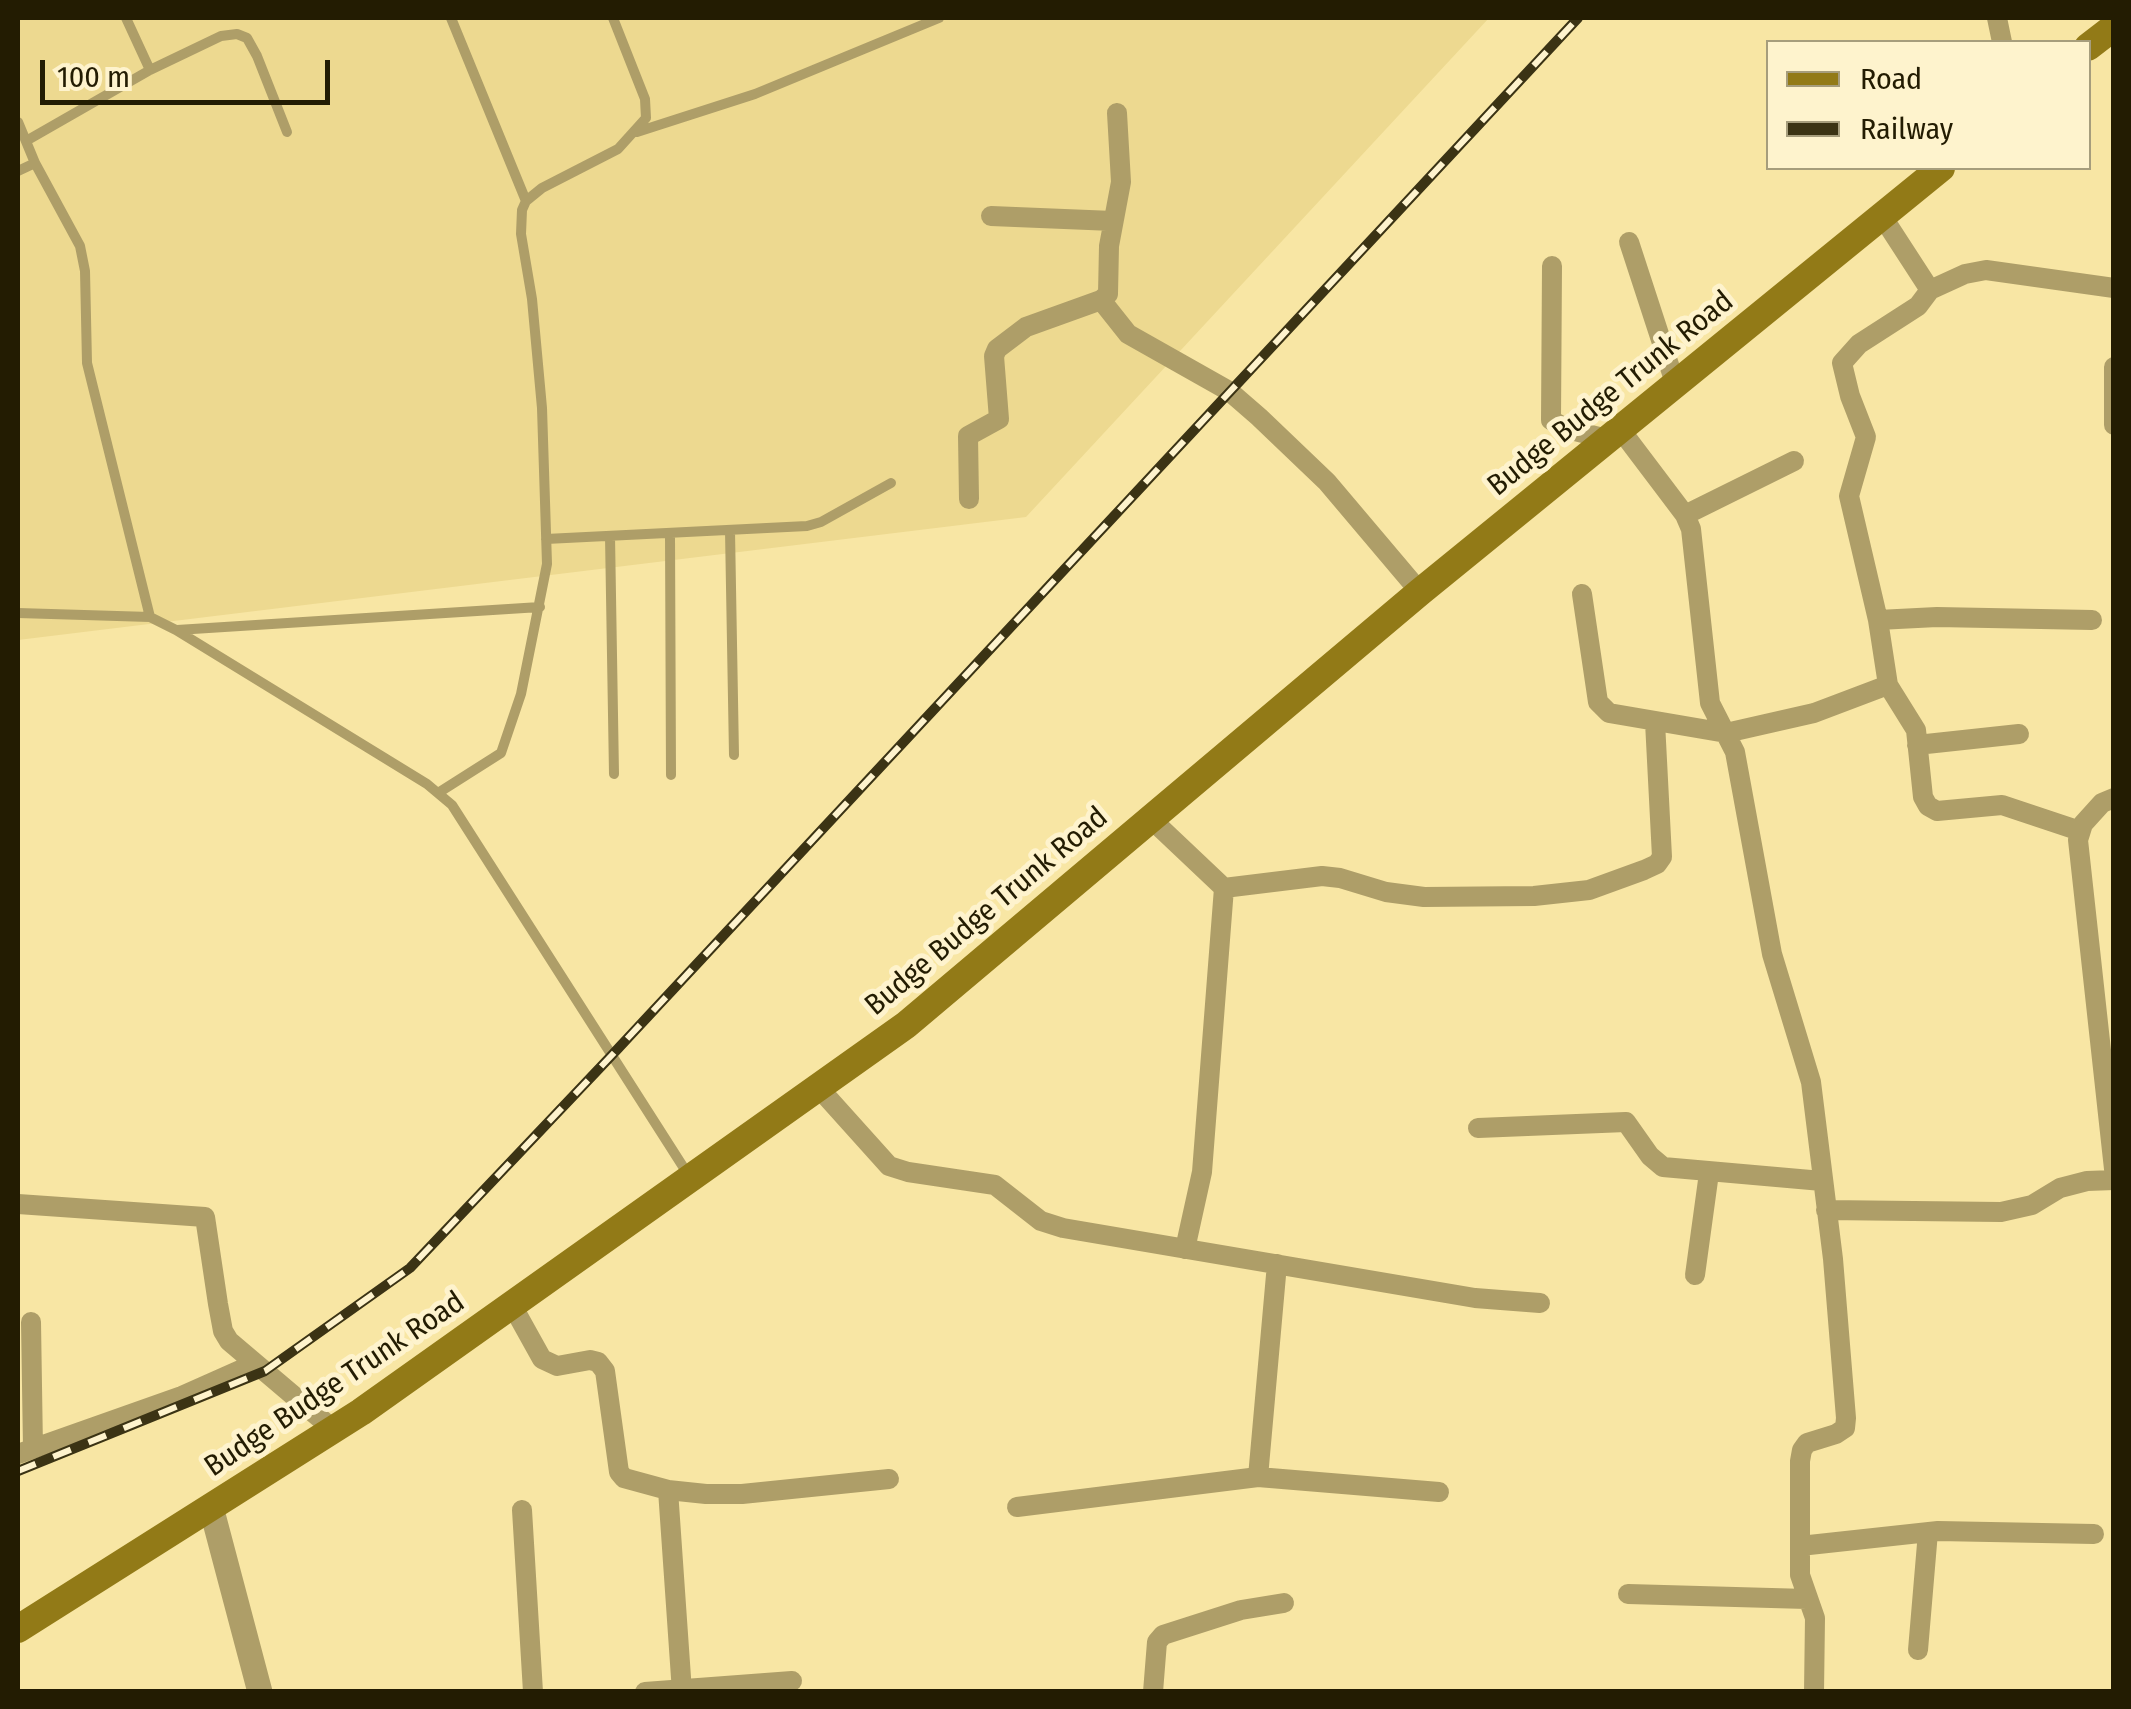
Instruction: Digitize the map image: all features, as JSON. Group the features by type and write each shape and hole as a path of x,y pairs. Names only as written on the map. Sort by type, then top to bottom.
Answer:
{"main road":[{"path":"2091,45 2114,27"},
{"name":"Budge Budge Trunk Road","path":"18,1628 334,1430 906,1025 1420,592 1939,170"}],"street":[{"path":"969,499 968,436 999,418 994,356 997,349 1026,326 1101,300 1108,294 1109,246 1121,182 1117,113"},
{"path":"990,216 1113,221"},
{"path":"1882,216 1930,290"},
{"path":"1629,242 1676,383"},
{"path":"1552,266 1551,420 1567,429 1613,434 1685,515 1694,544 1710,703 1735,752 1772,954 1811,1082 1846,1418 1845,1428 1808,1443 1802,1450 1800,1575 1815,1618 1814,1692"},
{"path":"2080,831 2002,805 1937,811 1923,797 1912,719 1888,685 1878,620 1849,496 1866,437 1842,363 1859,344 1918,306 1930,290 1964,274 1986,270 2114,288"},
{"path":"1101,300 1128,334 1228,391 1259,417 1327,482 1420,592"},
{"path":"2114,367 2114,425"},
{"path":"1685,515 1794,461"},
{"path":"1582,594 1598,702 1610,713 1726,733 1802,717 1888,685"},
{"path":"1878,620 2092,620"},
{"path":"1224,888 1322,876 1424,898 1534,896 1590,890 1644,870 1662,857 1655,722"},
{"path":"1918,746 2019,734"},
{"path":"2114,798 2095,810 2080,831 2114,1169"},
{"path":"1150,818 1224,888"},
{"path":"1185,1249 1202,1172 1224,888"},
{"path":"818,1087 889,1166 995,1185 1041,1221 1062,1228 1475,1298 1540,1303"},
{"path":"1478,1128 1626,1122 1656,1162 1676,1170 1822,1181"},
{"path":"1695,1275 1709,1172"},
{"path":"1826,1210 2001,1212 2032,1205 2060,1188 2114,1180"},
{"path":"18,1204 205,1217 223,1331 254,1364 334,1430"},
{"path":"1258,1478 1278,1264"},
{"path":"512,1305 542,1359 558,1366 590,1360 605,1370 619,1472 624,1478 668,1490 742,1494 889,1479"},
{"path":"31,1322 26,1452 182,1396 254,1364"},
{"path":"1018,1507 1258,1478 1440,1492"},
{"path":"668,1490 682,1691"},
{"path":"211,1506 260,1692"},
{"path":"522,1510 533,1692"},
{"path":"1800,1546 1928,1532 2094,1534"},
{"path":"1918,1650 1928,1532"},
{"path":"1628,1594 1807,1599"},
{"path":"1153,1692 1157,1642 1163,1635 1240,1610 1284,1603"},
{"path":"645,1692 792,1681"}],"lane":[{"path":"126,18 150,70"},
{"path":"451,18 526,201"},
{"path":"438,793 500,753 521,694 546,564 542,408 532,299 521,234 522,210 526,201 542,188 618,149 646,118 645,99 613,18"},
{"path":"636,132 755,94 939,18"},
{"path":"26,141 150,70 222,36 238,34 246,38 257,56 287,132"},
{"path":"18,122 35,163 80,246 85,271 88,363 150,617"},
{"path":"18,171 35,163"},
{"path":"546,539 792,528 821,522 891,483"},
{"path":"730,531 734,755"},
{"path":"670,534 671,776"},
{"path":"610,536 614,774"},
{"path":"176,630 540,607"},
{"path":"18,613 150,617 452,804 690,1178"}],"shaded area":[{"path":"18,18 1489,18 1026,517 18,640"}],"railway":[{"path":"18,1471 265,1371 410,1268 1578,18"}]}
